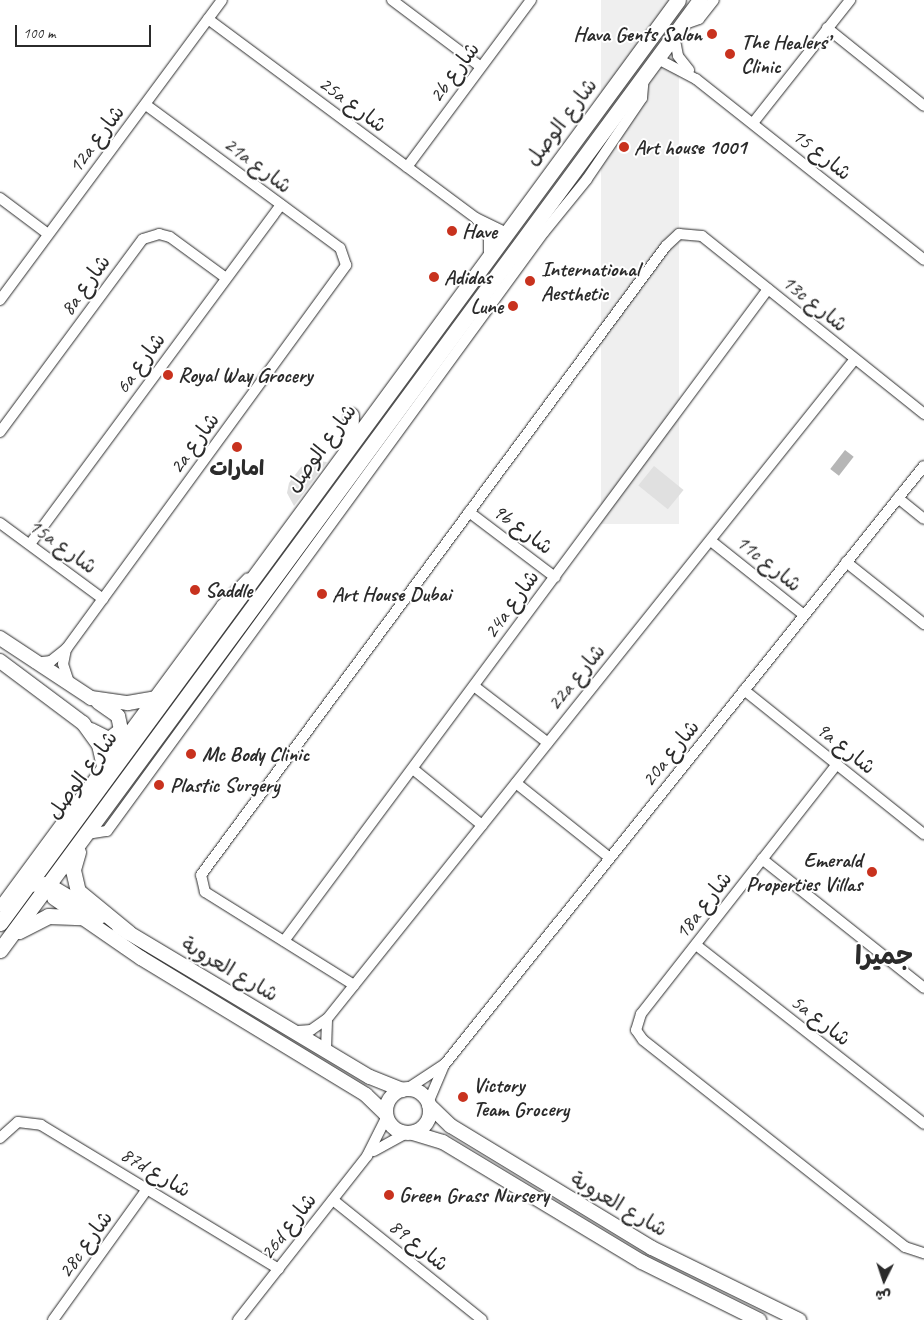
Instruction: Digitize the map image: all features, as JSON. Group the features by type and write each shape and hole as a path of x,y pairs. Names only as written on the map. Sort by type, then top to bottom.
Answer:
{"main road":[{"name":"شارع الوصل","path":"0,950 11,935 39,884 258,569 678,0"},
{"path":"658,59 658,40 686,0"},
{"name":"شارع الوصل","path":"0,923 85,837 459,325 700,0"},
{"path":"459,325 466,305 508,247 507,233"},
{"path":"420,330 436,328"},
{"path":"350,444 351,415"},
{"path":"335,496 350,495"},
{"path":"0,638 34,663 118,716 121,730 114,738 104,739 0,661"},
{"path":"91,698 128,703 156,698"},
{"path":"83,723 99,745 104,767"},
{"path":"85,837 73,870 78,891 128,932"},
{"name":"شارع العروبة","path":"39,884 82,917 366,1095 386,1116"},
{"name":"شارع العروبة","path":"39,884 128,932 298,1031 370,1077 405,1089"},
{"path":"11,935 48,916 82,917"},
{"path":"405,1089 420,1093 429,1104 428,1119 410,1133 394,1129 386,1116 392,1096 405,1089"},
{"name":"شارع العروبة","path":"429,1104 450,1126 652,1248 799,1320"},
{"name":"شارع العروبة","path":"410,1133 443,1142 642,1262 759,1320"}],"street":[{"name":"12a شارع","path":"0,300 222,0"},
{"path":"392,0 481,67"},
{"name":"2b شارع","path":"407,167 532,0"},
{"name":"شارع الوصل","path":"678,30 699,18 714,0"},
{"path":"753,123 850,0"},
{"name":"25a شارع","path":"208,19 476,218 507,233"},
{"path":"828,28 924,106"},
{"name":"شارع 15","path":"678,30 678,56 696,79"},
{"name":"شارع 15","path":"658,59 696,79 924,260"},
{"name":"شارع الوصل","path":"85,837 107,831 350,495 587,179 642,98 644,76"},
{"name":"21a شارع","path":"145,104 340,248 345,259"},
{"path":"0,198 48,234"},
{"name":"6a شارع","path":"30,544 281,206"},
{"name":"25a شارع","path":"476,218 489,237 489,257"},
{"name":"8a شارع","path":"0,432 143,239 158,234 170,238 226,278"},
{"name":"13c شارع","path":"468,512 666,246 679,234 702,236 924,414"},
{"name":"2a شارع","path":"34,663 51,661 66,648 341,278 345,259"},
{"name":"24a شارع","path":"284,941 768,289"},
{"name":"22a شارع","path":"298,1031 311,1030 327,1019 855,359"},
{"name":"20a شارع","path":"429,1104 445,1064 924,466"},
{"path":"898,498 924,519"},
{"path":"354,985 205,892 201,874 468,512"},
{"name":"9b شارع","path":"468,512 555,577"},
{"name":"15a شارع","path":"0,523 103,599"},
{"name":"11c شارع","path":"711,541 804,615"},
{"path":"846,562 924,624"},
{"path":"0,906 156,698 227,599 258,569"},
{"path":"66,648 63,664 70,686"},
{"path":"474,686 548,743"},
{"name":"9a شارع","path":"744,690 924,834"},
{"name":"18a شارع","path":"837,764 636,1023 638,1035 905,1247 924,1253"},
{"path":"413,769 482,825"},
{"path":"516,783 610,858"},
{"path":"762,859 924,988"},
{"name":"5a شارع","path":"696,945 924,1124"},
{"path":"326,1049 327,1019"},
{"name":"20a شارع","path":"405,1089 445,1064"},
{"name":"26d شارع","path":"242,1319 279,1268 367,1156 386,1116"},
{"name":"87d شارع","path":"0,1138 11,1126 26,1121 40,1125 279,1268"},
{"name":"26d شارع","path":"367,1156 410,1133"},
{"name":"28c شارع","path":"54,1320 147,1189"},
{"name":"شارع 89","path":"333,1200 482,1320"}],"shaded area":[{"path":"601,0 679,0 679,524 601,524"},
{"path":"845,450 854,457 839,476 830,469"},
{"path":"318,461 327,462 294,506 287,493 289,483 301,467"},
{"path":"654,466 684,490 668,509 638,485"}],"place":[{"name":"Hava Gents Salon","path":"712,34"},
{"name":"The Healers’ Clinic","path":"730,54"},
{"name":"Art house 1001","path":"624,147"},
{"name":"Have","path":"452,231"},
{"name":"Adidas","path":"434,277"},
{"name":"International Aesthetic","path":"530,281"},
{"name":"Lune","path":"513,306"},
{"name":"Royal Way Grocery","path":"168,375"},
{"name":"امارات","path":"237,447"},
{"name":"Saddle","path":"195,590"},
{"name":"Art House Dubai","path":"322,594"},
{"name":"Mc Body Clinic","path":"191,754"},
{"name":"Plastic Surgery","path":"159,785"},
{"name":"Emerald Properties Villas","path":"872,872"},
{"name":"Victory Team Grocery","path":"463,1097"},
{"name":"Green Grass Nursery","path":"389,1195"}],"district":[{"name":"جميرا","path":"884,956"}]}
